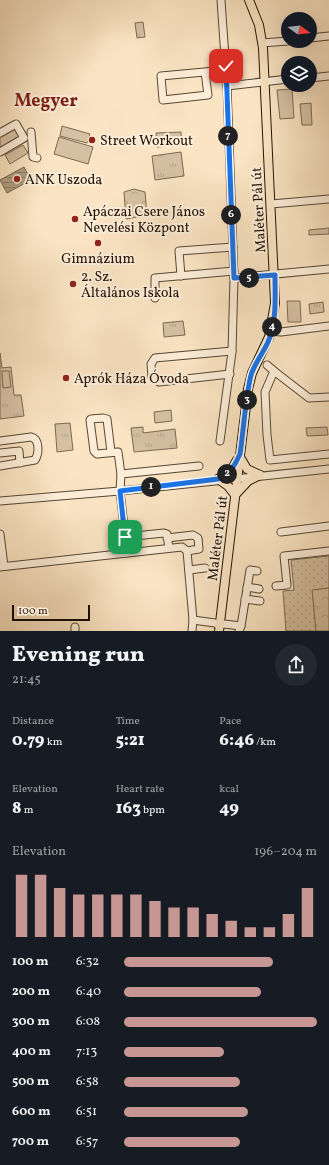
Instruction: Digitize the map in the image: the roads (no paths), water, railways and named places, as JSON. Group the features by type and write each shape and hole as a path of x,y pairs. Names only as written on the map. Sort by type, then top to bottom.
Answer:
{"main road":[{"name":"Maléter Pál út","path":"219,628 248,389 252,372 268,342 275,303 266,81 259,25 252,2"},
{"path":"240,454 247,469 260,476"},
{"path":"240,454 232,469 218,479 228,486 235,495 248,481 260,476"}],"street":[{"path":"220,441 232,351 234,275 227,86 221,0"},
{"path":"317,37 329,36"},
{"path":"262,43 281,42"},
{"path":"205,72 208,95 163,100 161,76 226,70"},
{"path":"317,77 329,76"},
{"path":"227,86 281,80"},
{"path":"0,133 16,124 24,138 0,152"},
{"path":"31,132 33,156 37,158"},
{"path":"271,204 329,199"},
{"path":"180,276 179,251 233,247"},
{"path":"155,298 156,278 180,276 275,275 329,269"},
{"path":"271,331 281,332 329,326"},
{"path":"230,374 159,382 152,377 151,364 155,358 232,351"},
{"path":"267,365 309,398 329,397"},
{"path":"274,371 265,392 270,460 329,454"},
{"path":"111,452 107,419 91,419 94,451 96,454 118,452 121,474 120,491 127,552"},
{"path":"0,440 30,437 34,438 38,452 35,460 0,466"},
{"path":"0,453 19,451 20,463"},
{"path":"121,474 199,466"},
{"path":"0,501 120,491 218,479 329,469"},
{"path":"281,532 329,526"},
{"path":"125,537 164,533 167,534 169,548"},
{"path":"0,534 2,566 169,548 182,547 186,551 199,549 198,538 194,535 168,538"},
{"name":"Maléter Pál út","path":"186,551 193,620 192,631"},
{"path":"276,586 287,585 284,556 329,551"},
{"path":"114,554 115,562"},
{"path":"188,570 205,568"},
{"path":"193,620 215,622 219,628 224,624 240,629 250,570 258,571"},
{"path":"247,587 259,589"},
{"path":"245,599 260,601"}],"place":[{"name":"Street Workout","path":"92,140"},
{"name":"ANK Uszoda","path":"17,179"},
{"name":"Apáczai Csere János Nevelési Központ","path":"75,219"},
{"name":"Gimnázium","path":"98,243"},
{"name":"2. Sz. Általános Iskola","path":"73,284"},
{"name":"Aprók Háza Óvoda","path":"66,378"}],"district":[{"name":"Megyer","path":"46,100"}]}
